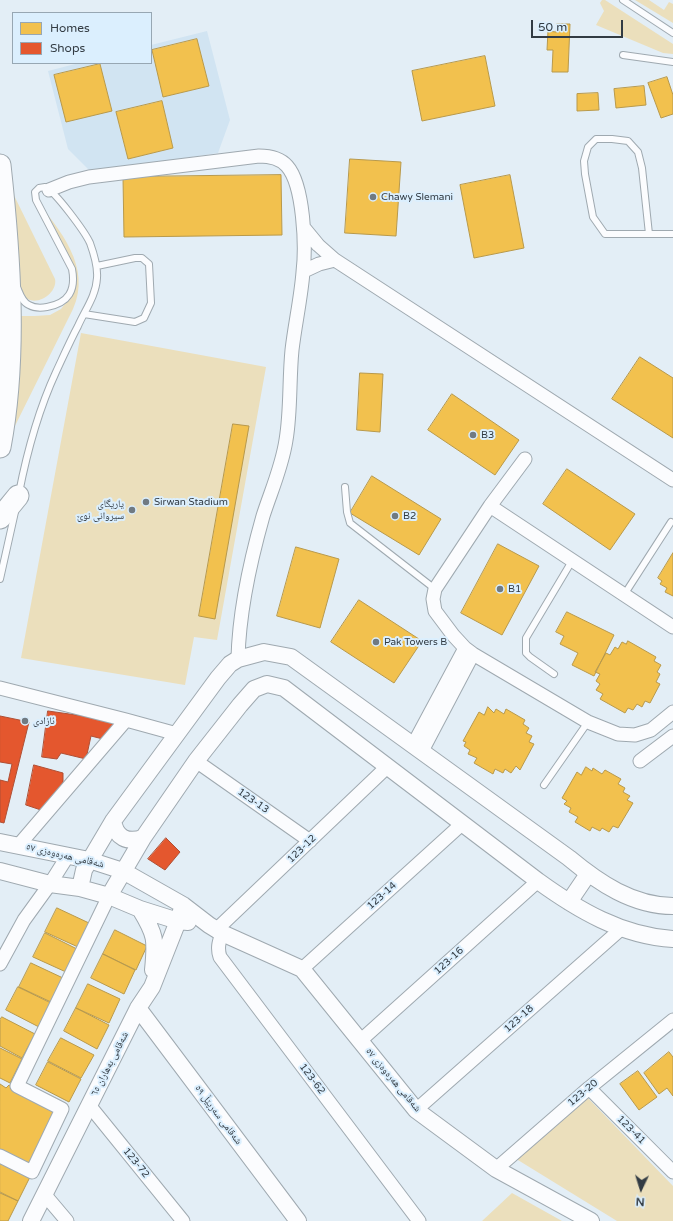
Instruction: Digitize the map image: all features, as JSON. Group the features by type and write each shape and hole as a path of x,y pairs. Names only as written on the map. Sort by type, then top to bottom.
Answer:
{"highway":[{"path":"0,166 8,265 10,348 8,383 0,447"},
{"path":"0,518 18,496"}],"street":[{"path":"50,190 83,178 267,156 280,160 290,170 298,193 304,228 304,271 292,351 286,440 282,458 263,516 250,568 239,630 238,658"},
{"path":"304,228 318,245 336,260 673,480"},
{"path":"304,271 319,264 336,260"},
{"path":"525,459 490,506 435,589 433,599 435,610 453,635 469,651 588,722 618,734 635,735 651,730 673,712"},
{"path":"490,506 673,627"},
{"path":"417,748 469,651"},
{"path":"80,888 83,874 89,860 113,821 218,678 230,664 238,658 264,652 291,657 569,858 588,874 618,893 651,904 673,906"},
{"path":"0,1156 32,1172 62,1109 17,1086 109,896 143,838 196,761 240,705 254,689 267,684 284,688 538,881 569,902 621,929 650,937 673,939"},
{"path":"0,688 177,734"},
{"path":"18,846 126,720"},
{"path":"640,761 673,736"},
{"name":"123-13","path":"196,761 310,841"},
{"name":"123-12","path":"216,930 387,767"},
{"path":"113,821 114,829 119,835 127,840 135,841 143,838"},
{"name":"123-14","path":"302,969 463,823"},
{"name":"شەقامی هەرەوەزی ٥٧","path":"0,842 89,860 123,871 183,905 216,930"},
{"path":"0,964 24,920 50,884 67,856"},
{"name":"شەقامی هەرەوەزی ٥٧","path":"0,871 50,884 80,888 109,896 140,909 178,921 216,930 302,969 416,1110 496,1169 591,1221"},
{"path":"569,902 588,874"},
{"name":"123-16","path":"360,1041 538,881"},
{"name":"شەقامی بەهاران ٦٥","path":"31,1221 138,1008 152,987 183,905"},
{"path":"140,909 151,926 154,937 155,948 152,987"},
{"name":"123-18","path":"416,1110 621,929"},
{"name":"123-62","path":"216,930 220,958 419,1221"},
{"name":"شەقامی سەرپێڵ ٥٩","path":"138,1008 298,1221"},
{"name":"123-20","path":"496,1169 588,1088 673,1020"},
{"name":"123-41","path":"588,1088 673,1172"},
{"name":"123-72","path":"90,1105 183,1221"},
{"path":"45,1195 67,1221"}],"lane":[{"path":"623,0 673,33"},
{"path":"623,55 673,62"},
{"path":"649,234 642,168 638,152 628,141 612,138 596,140 588,147 584,161 585,174 593,217 605,234 649,234 673,234"},
{"path":"0,579 28,452 37,421 56,373 94,296 97,279 97,266 89,241 66,209 50,190 45,187 39,188 35,192 35,197 72,269 74,278 73,287 70,294 60,304 54,306 42,308 30,306 22,298 8,265"},
{"path":"84,314 135,322 144,318 151,303 149,264 142,258 135,258 97,266"},
{"path":"345,487 347,512 350,522 435,589"},
{"path":"624,595 671,522"},
{"path":"554,674 530,658 526,653 526,638 572,561"},
{"path":"544,785 588,722"}],"shaded area":[{"path":"602,0 605,0 673,44 673,54 663,53 596,25 604,11 600,3"},
{"path":"635,0 649,0 664,10 669,2 673,4 673,23"},
{"path":"207,31 230,120 218,153 91,172 68,149 48,71 75,64 100,64 152,64 152,50 152,45","holes":["197,39 209,86 164,97 152,50","100,64 112,110 55,75","162,101 173,148 128,159 116,112"]},
{"path":"5,177 55,279 55,284 50,293 46,297 36,301 25,297 19,284"},
{"path":"35,199 63,236 70,250 76,264 79,278 78,293 73,309 7,442 14,316 50,315 61,309 68,300 71,270"},
{"name":"Sirwan Stadium","path":"81,333 266,367 217,640 194,637 185,685 21,658"},
{"path":"585,1095 673,1186 673,1221 617,1221 513,1157"},
{"path":"512,1193 562,1221 482,1221"}],"building: Homes":[{"path":"557,24 570,24 568,72 552,72 553,50 547,50 548,31 556,32"},
{"path":"197,39 209,86 163,97 152,50"},
{"path":"485,56 495,106 422,121 412,71"},
{"path":"100,64 112,111 66,122 54,75"},
{"path":"667,77 673,95 673,114 661,118 648,83"},
{"path":"644,86 646,105 616,108 614,89"},
{"path":"598,93 599,110 577,111 577,94"},
{"path":"162,101 173,148 128,159 116,112"},
{"name":"Chawy Slemani","path":"350,159 401,162 396,236 345,233"},
{"path":"281,175 282,235 124,237 123,177"},
{"name":"Chawy Slemani","path":"510,175 524,248 474,258 460,185"},
{"path":"640,357 673,378 673,438 612,399"},
{"path":"360,373 383,374 380,432 357,430"},
{"name":"B3","path":"452,394 519,440 495,475 428,430"},
{"path":"233,424 249,426 215,619 199,616"},
{"path":"567,469 635,514 610,550 543,504"},
{"name":"B2","path":"372,476 441,519 419,555 350,513"},
{"name":"B1","path":"498,544 539,566 502,635 461,613"},
{"path":"296,547 339,559 320,628 277,616"},
{"path":"673,553 673,596 665,592 667,588 660,584 662,581 658,578"},
{"name":"Pak Towers B","path":"359,600 422,641 394,683 331,642"},
{"path":"567,612 614,635 594,676 572,665 578,653 560,644 564,636 556,632"},
{"path":"628,641 656,657 654,661 661,665 657,672 660,674 656,682 660,684 650,703 645,701 642,707 637,704 633,710 628,708 625,713 600,699 603,694 596,690 600,684 596,681 600,674 595,672 606,653 610,655 615,647 618,649 622,642 626,644"},
{"path":"488,707 494,713 496,709 504,714 506,709 525,720 523,724 529,728 526,733 532,736 529,742 534,744 520,770 516,766 511,773 505,769 503,773 495,769 493,774 474,763 477,758 468,754 470,750 464,746 466,742 463,741 479,712 484,715"},
{"path":"586,767 592,771 593,768 602,774 605,770 621,779 618,784 625,788 623,792 630,796 627,800 633,803 618,828 613,826 609,832 602,828 600,831 592,827 590,831 575,822 578,817 569,812 571,808 564,804 567,801 562,798 577,772 581,775"},
{"path":"57,908 89,923 78,947 45,932"},
{"path":"115,930 147,946 136,970 103,954"},
{"path":"45,933 77,949 66,972 33,957"},
{"path":"103,954 135,970 124,994 91,978"},
{"path":"31,963 63,978 51,1002 19,987"},
{"path":"88,984 120,999 109,1023 76,1008"},
{"path":"18,987 51,1003 39,1027 6,1010"},
{"path":"76,1008 109,1025 97,1049 64,1031"},
{"path":"2,1017 35,1034 22,1058 0,1046 0,1020"},
{"path":"61,1038 94,1055 81,1078 48,1061"},
{"path":"0,1048 22,1059 10,1083 0,1078"},
{"path":"669,1052 673,1057 673,1096 667,1088 659,1094 644,1073"},
{"path":"48,1062 81,1079 69,1102 36,1085"},
{"path":"638,1071 657,1097 639,1110 620,1084"},
{"path":"0,1084 6,1088 9,1085 58,1110 29,1166 0,1151"},
{"path":"0,1163 30,1177 18,1201 0,1192"},
{"path":"0,1193 18,1201 8,1221 0,1221"}],"building: Shops":[{"path":"48,711 119,721 103,739 91,736 86,759 61,753 57,759 42,757"},
{"path":"0,716 29,722 4,823 0,822 0,780 8,782 12,764 0,762"},
{"path":"34,765 63,773 63,783 41,810 26,805"},
{"path":"166,838 180,852 165,870 148,859"}],"place":[{"name":"Chawy Slemani","path":"373,197"},
{"name":"B3","path":"473,435"},
{"name":"Sirwan Stadium","path":"146,502"},
{"name":"یاریگای سیروانی نوێ","path":"132,510"},
{"name":"B2","path":"395,516"},
{"name":"B1","path":"500,589"},
{"name":"Pak Towers B","path":"376,642"},
{"name":"ئازادی","path":"25,721"}]}
